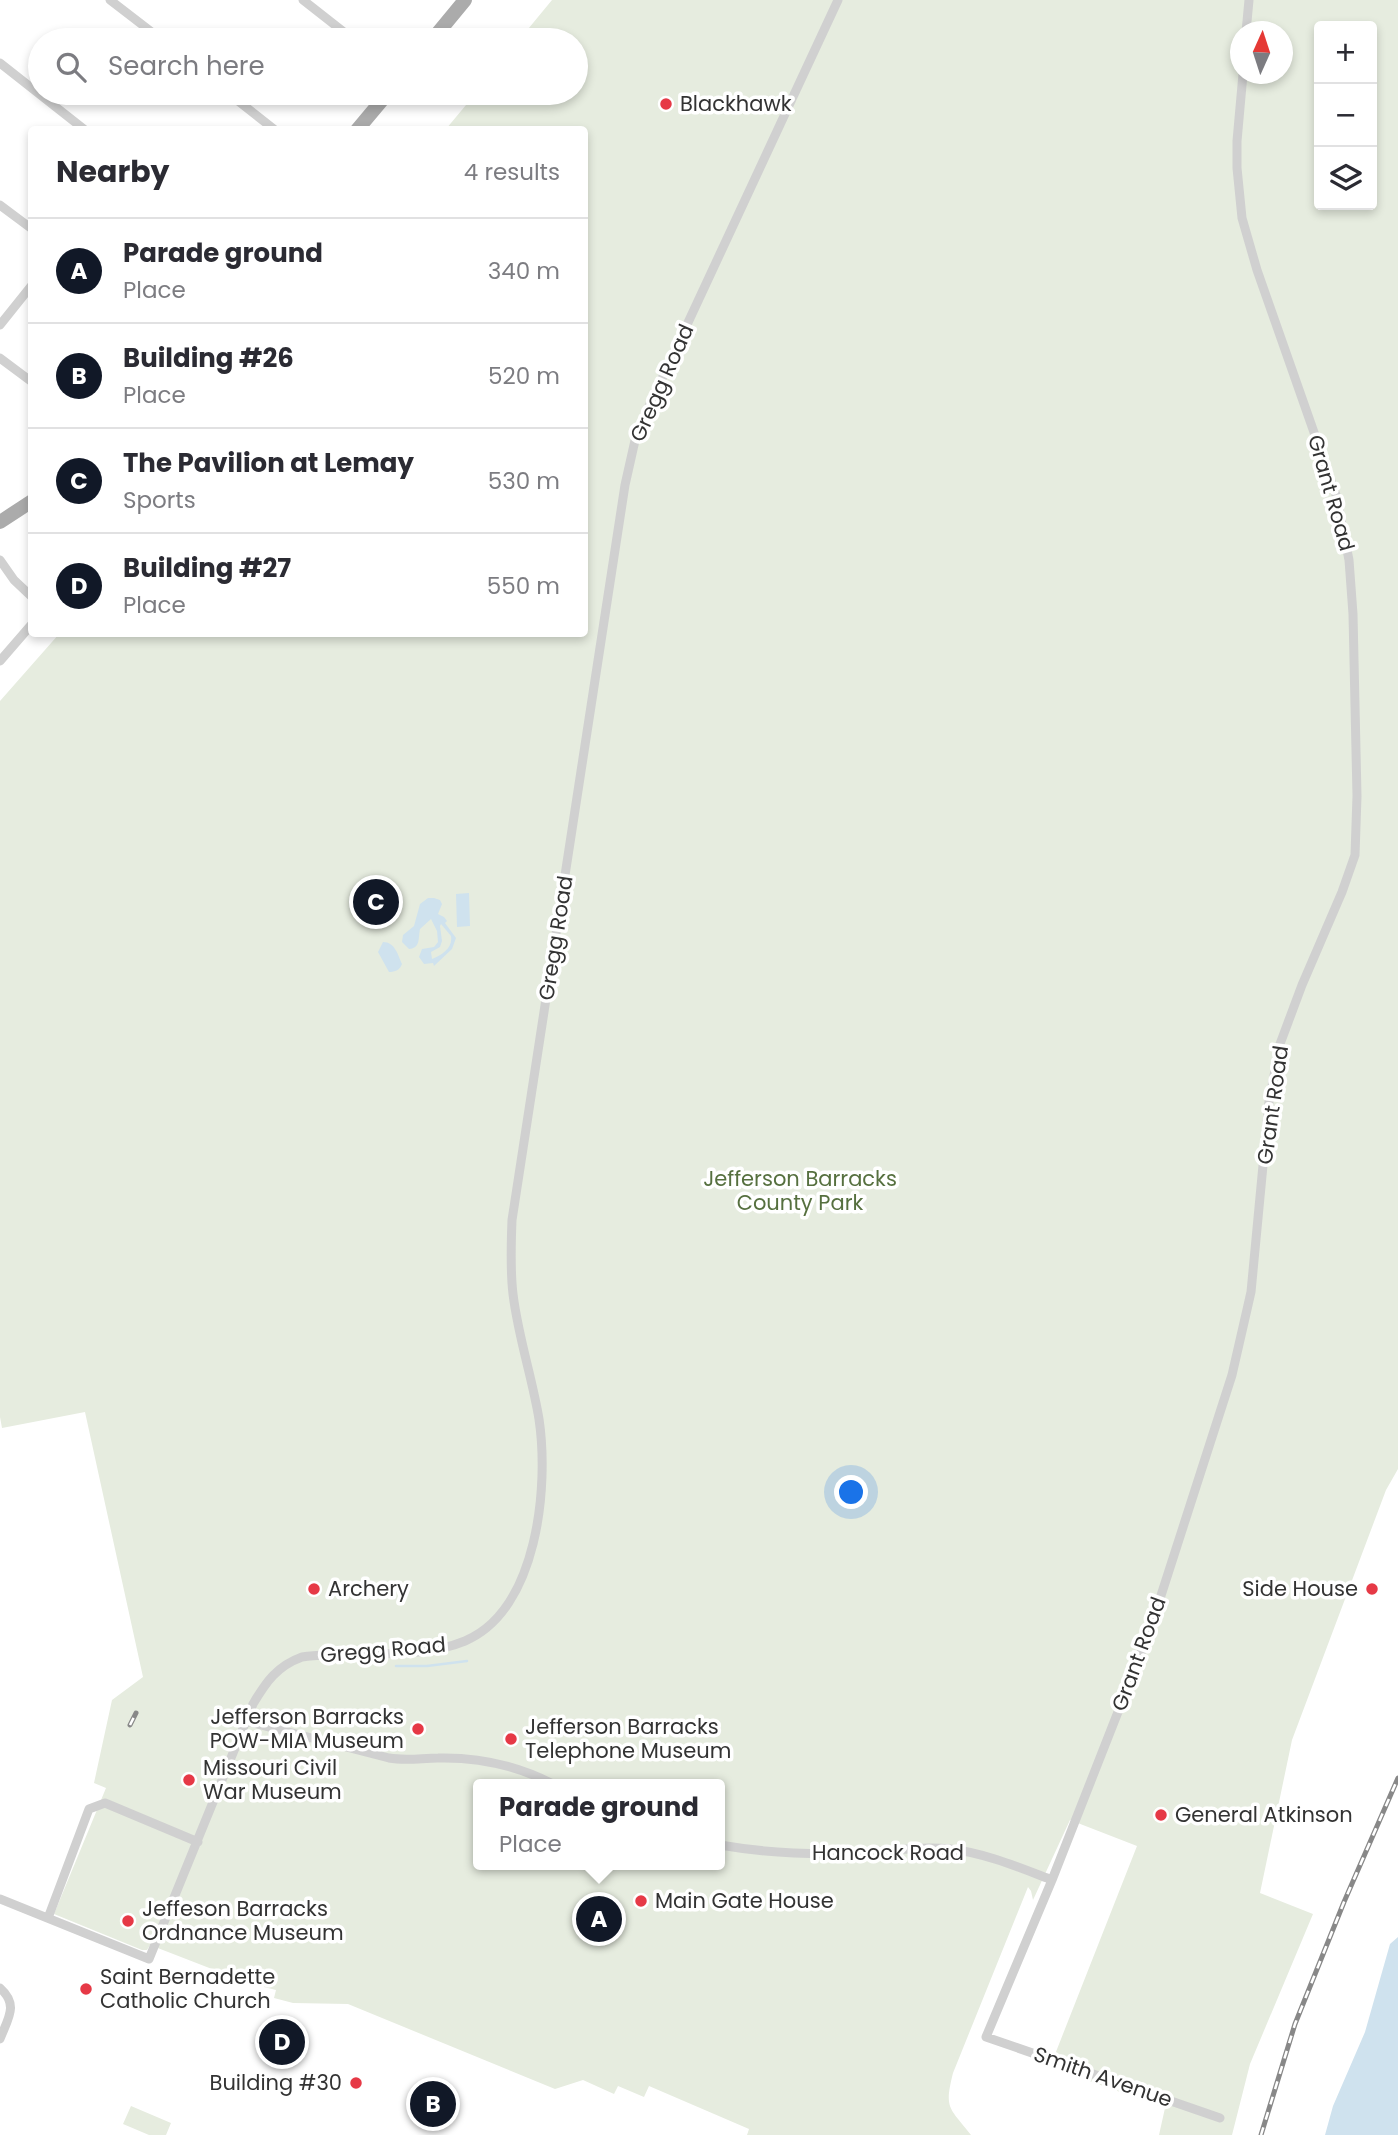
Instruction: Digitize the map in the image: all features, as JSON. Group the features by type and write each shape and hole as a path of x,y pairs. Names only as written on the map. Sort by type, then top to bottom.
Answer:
{"main road":[{"path":"442,28 465,0"},
{"path":"360,126 378,105"},
{"path":"0,522 28,504"}],"street":[{"path":"110,0 146,28"},
{"path":"303,0 339,28"},
{"name":"Gregg Road","path":"48,1918 149,1959 246,1721 265,1683 281,1666 315,1655 436,1649 471,1638 493,1623 504,1611 525,1569 538,1516 542,1449 513,1296 512,1220 625,485 636,436 645,415 838,0"},
{"path":"1248,21 1250,0"},
{"path":"0,63 28,85"},
{"name":"Grant Road","path":"986,2037 1052,1880 1156,1611 1232,1375 1251,1292 1269,1102 1278,1053 1298,995 1355,855 1357,796 1353,614 1349,560 1336,495 1257,270 1242,218 1237,141 1241,84"},
{"path":"53,105 80,126"},
{"path":"243,105 270,126"},
{"path":"0,205 28,226"},
{"path":"0,325 28,290"},
{"path":"0,358 28,379"},
{"path":"0,561 28,593"},
{"path":"0,662 28,629"},
{"path":"246,1721 389,1758 456,1758 497,1764 541,1779"},
{"path":"0,1899 48,1918 89,1809 105,1803 198,1842"},
{"name":"Hancock Road","path":"725,1845 794,1854 946,1848 984,1855 1052,1880"},
{"path":"0,1988 9,1998 11,2011 0,2039"},
{"name":"Smith Avenue","path":"986,2037 1220,2119"}],"green space":[{"name":"Jefferson Barracks County Park","path":"552,0 1398,0 1398,1469 1386,1490 1292,1740 1260,1893 1313,1914 1250,2064 1232,2135 1159,2135 1165,2108 1050,2067 1137,1846 1070,1820 1033,1900 1028,1887 953,2073 949,2094 950,2107 971,2135 747,2135 749,2129 649,2086 644,2097 618,2086 614,2094 583,2080 555,2089 348,2004 293,2003 274,1998 276,1990 248,1983 150,1945 147,1950 142,1950 54,1914 106,1788 94,1783 112,1700 143,1677 85,1412 2,1428 0,1417 0,701 56,637 588,637 588,126 448,126 466,105 588,105 588,28 529,28"},
{"path":"131,2106 171,2123 166,2135 149,2135 123,2124"}],"water":[{"path":"469,893 470,926 457,927 456,894"},
{"path":"428,898 440,900 442,904 438,914 447,921 445,923 456,938 452,949 434,966 433,963 424,964 419,957 422,949 434,947 438,942 437,931 431,919 420,929 416,947 409,949 402,942 403,935 414,926 420,904","holes":["441,924 451,936 449,947 432,959 431,952 440,947 442,941"]},
{"path":"383,942 390,944 397,953 402,964 397,970 389,972 378,952"},
{"path":"1398,1937 1398,2135 1325,2135 1333,2106 1365,2032 1390,1944"}],"waterway":[{"path":"396,1666 427,1666 467,1661"}],"railway":[{"path":"130,1725 136,1713"},
{"path":"1261,2135 1295,2024 1398,1778"}],"place":[{"name":"Blackhawk","path":"666,104"},
{"name":"The Pavilion at Lemay","path":"376,902"},
{"name":"Archery","path":"314,1589"},
{"name":"Side House","path":"1372,1589"},
{"name":"Jefferson Barracks POW-MIA Museum","path":"418,1729"},
{"name":"Jefferson Barracks Telephone Museum","path":"511,1739"},
{"name":"Missouri Civil War Museum","path":"189,1780"},
{"name":"General Atkinson","path":"1161,1815"},
{"name":"Main Gate House","path":"641,1901"},
{"name":"Parade ground","path":"599,1919"},
{"name":"Jeffeson Barracks Ordnance Museum","path":"128,1921"},
{"name":"Saint Bernadette Catholic Church","path":"86,1989"},
{"name":"Building #27","path":"282,2042"},
{"name":"Building #30","path":"356,2083"},
{"name":"Building #26","path":"433,2104"}]}
